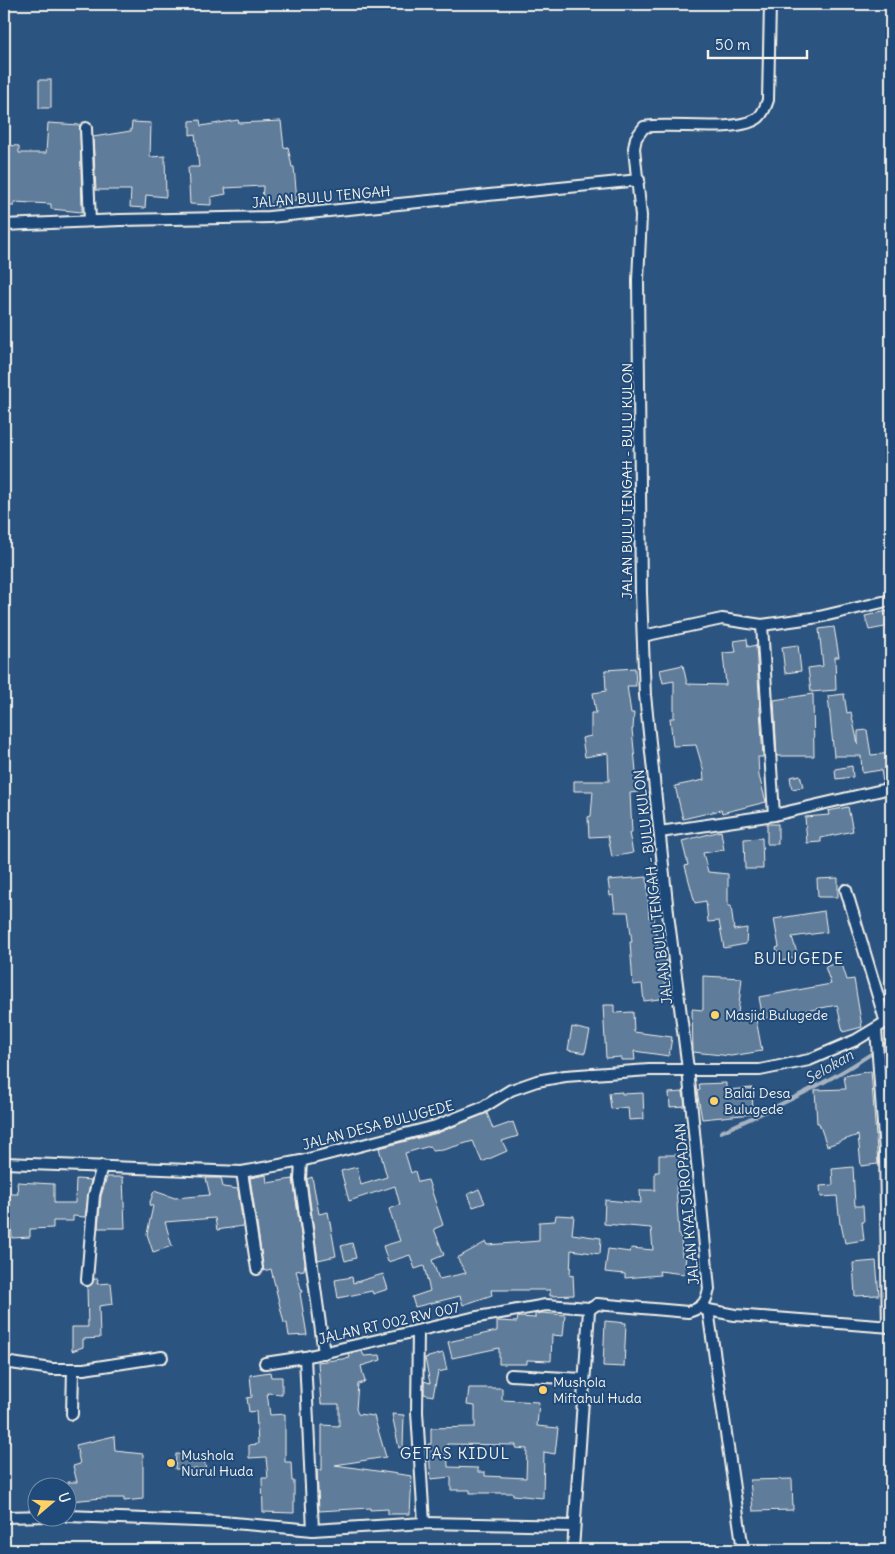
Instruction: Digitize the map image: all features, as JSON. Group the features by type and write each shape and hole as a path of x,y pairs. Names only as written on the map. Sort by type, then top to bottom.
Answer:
{"street":[{"name":"JALAN BULU TENGAH - BULU KULON","path":"688,1069 669,922 642,636 638,280 641,216 639,180 634,148 636,138 644,127 737,124 752,121 765,110 768,100 770,4"},
{"path":"86,128 90,221"},
{"name":"JALAN BULU TENGAH","path":"4,225 269,217 639,180"},
{"path":"642,636 722,619 762,625 819,617 891,600"},
{"path":"762,625 774,816"},
{"path":"660,832 774,816 891,788"},
{"path":"846,890 889,1021"},
{"name":"JALAN DESA BULUGEDE","path":"4,1163 242,1172 300,1161 453,1121 482,1108 511,1090 536,1081 565,1076 688,1069 760,1070 809,1060 889,1021"},
{"path":"573,1550 583,1379 590,1308 597,1304 672,1312 704,1309 735,1315 890,1327 888,1152 876,1029"},
{"name":"JALAN KYAI SUROPADAN","path":"688,1069 709,1289 704,1309"},
{"path":"300,1161 300,1179 324,1348"},
{"path":"87,1280 90,1218 102,1166"},
{"path":"242,1172 257,1268"},
{"name":"JALAN RT 002 RW 007","path":"313,1530 305,1357 324,1348 418,1331 472,1318 546,1306 590,1308"},
{"path":"704,1309 743,1550"},
{"path":"418,1331 420,1344 417,1412 424,1523"},
{"path":"265,1363 305,1357"},
{"path":"4,1362 73,1374 162,1358"},
{"path":"72,1414 73,1374"},
{"path":"512,1375 583,1379"},
{"path":"4,1517 28,1516"},
{"path":"78,1516 222,1522 313,1530 424,1523 574,1526"}],"building":[{"path":"39,80 51,80 51,108 39,108"},
{"path":"200,120 201,126 238,120 239,123 281,121 284,148 288,147 292,167 294,167 297,200 279,202 278,207 262,206 263,186 225,188 226,194 211,197 211,205 190,204 188,167 199,167 195,134 190,135 190,121"},
{"path":"132,122 151,123 150,157 165,156 166,197 146,195 145,208 130,207 131,190 96,190 93,137 131,131"},
{"path":"48,123 80,125 82,212 51,209 51,204 14,202 14,206 4,206 4,145 19,146 19,153 46,153"},
{"path":"887,611 890,626 869,630 865,616"},
{"path":"834,627 839,657 835,657 836,690 811,692 808,668 823,666 819,629"},
{"path":"747,639 748,647 756,645 763,757 758,757 759,776 766,802 722,813 721,810 683,819 675,786 704,780 703,769 696,745 673,746 670,718 674,718 674,681 663,683 660,670 683,665 687,684 726,685 723,653 736,652 734,641"},
{"path":"798,645 801,671 785,673 782,647"},
{"path":"635,668 636,686 627,686 631,713 634,713 632,729 638,792 630,793 632,832 629,833 633,853 612,857 608,836 589,837 588,817 591,816 593,791 574,791 574,781 609,781 608,753 585,757 582,738 591,736 591,713 596,713 593,693 606,691 605,670"},
{"path":"813,694 814,756 777,756 774,700"},
{"path":"844,694 847,713 851,712 858,744 858,731 867,730 871,755 891,753 891,781 883,783 881,770 862,773 861,756 834,756 828,696"},
{"path":"852,766 853,777 836,779 835,769"},
{"path":"800,775 803,787 792,789 790,777"},
{"path":"848,807 853,831 821,838 821,842 807,843 805,817 829,815 828,811"},
{"path":"767,824 778,824 778,844 767,844"},
{"path":"721,831 724,850 703,853 708,872 728,874 728,906 731,906 734,930 747,928 746,944 724,948 719,921 708,922 706,901 695,903 685,866 688,865 682,841"},
{"path":"762,838 763,869 745,869 744,839"},
{"path":"647,877 649,918 654,917 658,948 663,947 670,981 665,981 667,998 644,1001 642,984 633,985 630,942 632,942 628,912 615,912 613,895 610,896 608,880"},
{"path":"838,878 838,897 818,897 817,879"},
{"path":"824,911 827,932 792,937 798,956 780,962 776,948 779,947 774,919"},
{"path":"841,961 847,980 854,979 862,1027 843,1032 837,1005 763,1019 759,997 831,984 825,967"},
{"name":"Masjid Bulugede","path":"703,976 742,978 737,1022 755,1014 762,1051 731,1056 693,1052 692,1009 703,1010"},
{"path":"603,1005 614,1005 614,1013 633,1012 634,1032 672,1037 669,1056 634,1051 635,1060 621,1060 621,1057 606,1058"},
{"path":"572,1027 590,1031 585,1053 568,1050"},
{"path":"871,1071 878,1164 861,1166 858,1135 827,1146 819,1123 817,1123 815,1090 846,1089 844,1076"},
{"path":"726,1083 726,1090 752,1088 753,1114 702,1119 697,1091 700,1090 699,1084"},
{"path":"622,1092 622,1094 643,1093 644,1119 629,1120 628,1107 611,1109 609,1093"},
{"path":"683,1092 685,1106 670,1107 669,1093"},
{"path":"487,1113 493,1129 513,1122 518,1136 502,1141 507,1151 482,1162 473,1141 443,1150 432,1151 430,1146 405,1153 411,1173 415,1171 418,1182 428,1180 443,1225 434,1229 444,1255 432,1260 439,1279 466,1273 457,1258 486,1242 487,1245 539,1241 539,1222 555,1221 556,1215 574,1216 572,1234 601,1238 600,1254 571,1250 570,1276 573,1275 574,1295 550,1296 550,1290 491,1290 492,1295 463,1305 460,1296 415,1307 412,1297 430,1291 424,1266 415,1269 410,1255 388,1262 383,1246 400,1241 389,1209 400,1205 395,1186 349,1201 341,1171 357,1167 361,1185 387,1177 379,1148 438,1133"},
{"path":"659,1155 684,1155 683,1167 680,1167 680,1185 676,1185 679,1236 681,1236 682,1256 686,1256 684,1274 659,1271 660,1275 625,1278 625,1274 605,1272 608,1249 630,1252 631,1248 653,1250 651,1228 604,1224 605,1200 641,1203 640,1190 655,1190 655,1172 659,1172"},
{"path":"853,1167 855,1206 863,1206 864,1240 845,1243 840,1224 837,1196 821,1197 820,1186 833,1185 832,1169"},
{"path":"266,1175 267,1183 293,1179 305,1263 304,1270 296,1271 302,1292 300,1293 307,1335 289,1336 271,1269 264,1271 250,1178"},
{"path":"107,1177 123,1177 125,1228 98,1228 101,1196"},
{"path":"312,1177 319,1214 328,1212 336,1256 318,1260 307,1179"},
{"path":"206,1178 221,1178 223,1187 238,1189 243,1226 217,1230 215,1218 165,1222 172,1246 153,1252 147,1234 153,1206 149,1205 154,1191 175,1198 210,1195"},
{"path":"76,1179 91,1180 85,1217 73,1216 73,1221 53,1221 53,1228 30,1229 30,1237 12,1238 11,1223 6,1225 6,1194 18,1194 17,1182 54,1184 54,1203 75,1203"},
{"path":"479,1189 485,1203 473,1207 468,1194"},
{"path":"352,1243 356,1258 345,1261 341,1246"},
{"path":"876,1261 879,1295 855,1296 853,1263"},
{"path":"383,1274 388,1289 373,1294 372,1291 338,1298 335,1280 352,1277 353,1283"},
{"path":"94,1279 98,1279 97,1284 111,1283 113,1304 99,1306 100,1338 83,1339 83,1347 72,1351 72,1327 88,1327 87,1287 92,1284"},
{"path":"535,1314 565,1315 563,1336 552,1335 551,1361 527,1360 527,1364 499,1364 499,1348 452,1358 448,1342 497,1331 497,1321 517,1322 518,1317 535,1318"},
{"path":"605,1321 626,1323 624,1367 603,1366"},
{"path":"362,1351 364,1356 380,1355 381,1360 361,1366 365,1382 358,1384 356,1409 358,1414 374,1416 386,1457 335,1465 412,1476 410,1514 388,1514 388,1509 370,1510 370,1508 319,1511 317,1470 322,1470 322,1425 339,1426 339,1404 321,1404 318,1362 350,1358 349,1354"},
{"path":"443,1353 447,1370 438,1372 433,1396 424,1394 424,1381 430,1383 425,1358"},
{"path":"270,1372 271,1377 282,1377 282,1394 267,1393 270,1415 285,1414 285,1462 291,1462 292,1481 294,1481 294,1513 263,1512 262,1478 268,1478 266,1457 249,1458 249,1445 258,1444 256,1411 249,1412 247,1398 252,1397 250,1375"},
{"path":"469,1388 502,1388 502,1400 539,1402 537,1426 558,1428 555,1454 544,1452 543,1498 513,1495 513,1493 470,1493 470,1490 451,1490 451,1477 431,1479 428,1444 431,1444 431,1428 475,1427 475,1406 467,1405","holes":["447,1444 516,1445 516,1448 527,1449 526,1478 485,1476 485,1472 478,1472 478,1468 448,1467"]},
{"path":"392,1414 404,1415 403,1447 399,1448"},
{"path":"114,1436 115,1451 143,1454 143,1499 124,1501 124,1498 102,1498 78,1500 78,1476 76,1476 73,1466 80,1464 76,1445"},
{"path":"176,1454 203,1456 206,1469 175,1469"},
{"path":"792,1479 793,1510 753,1511 750,1480"}],"waterway":[{"name":"Selokan","path":"721,1132 829,1079 891,1040"}],"place":[{"name":"Masjid Bulugede","path":"715,1015"},
{"name":"Balai Desa Bulugede","path":"714,1101"},
{"name":"Mushola Miftahul Huda","path":"543,1390"},
{"name":"Mushola Nurul Huda","path":"171,1463"}],"district":[{"name":"BULUGEDE","path":"799,958"},
{"name":"GETAS KIDUL","path":"455,1453"}]}
